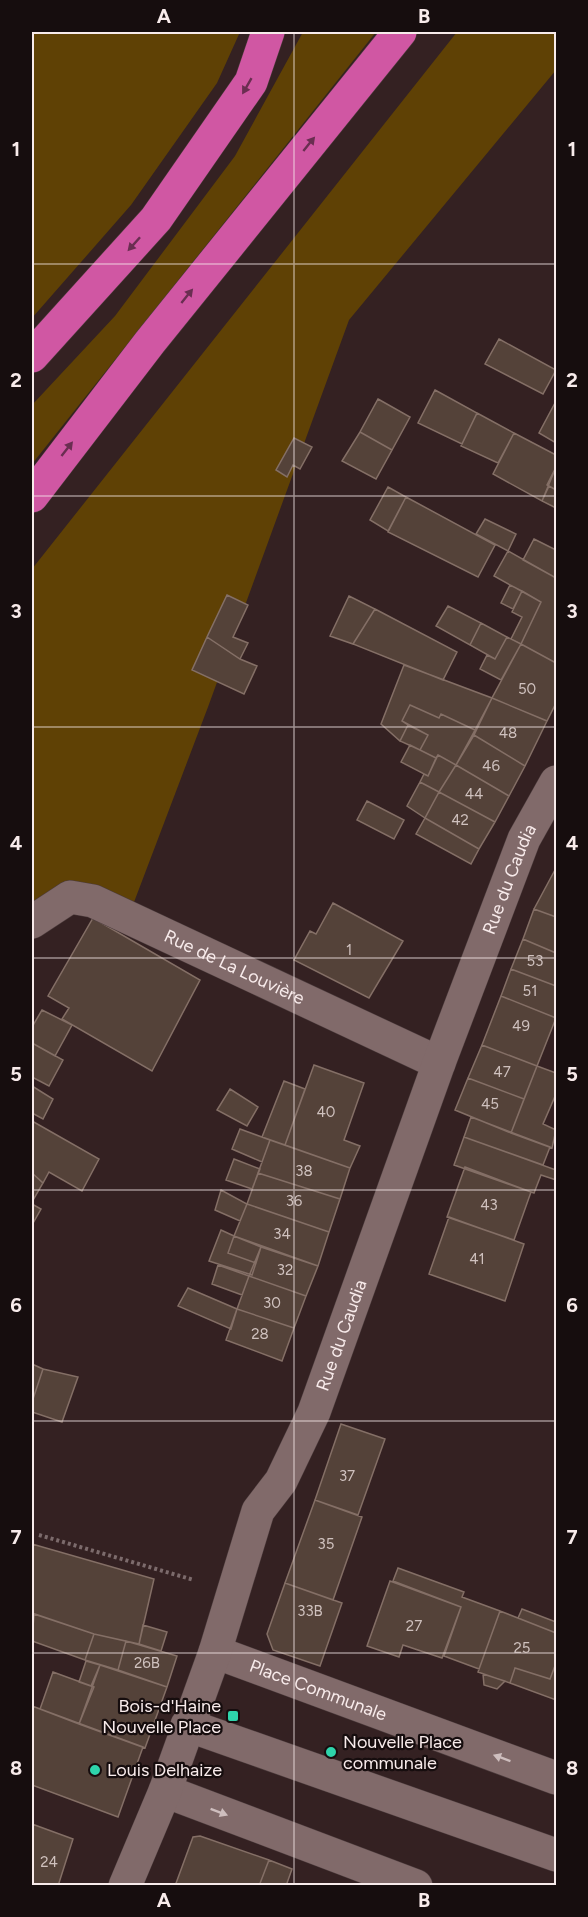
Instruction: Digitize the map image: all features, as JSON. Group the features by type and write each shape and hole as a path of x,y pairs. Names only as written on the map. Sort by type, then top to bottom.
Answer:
{"highway":[{"path":"32,356 156,219 251,82 268,32"},
{"path":"32,496 150,342 400,32"}],"street":[{"name":"Rue du Caudia","path":"125,1886 165,1791 215,1652 258,1511 281,1481 314,1412 440,1063 525,839 556,782"},
{"name":"Rue de La Louvière","path":"32,922 70,897 93,901 440,1063"},
{"name":"Place Communale","path":"215,1652 556,1778"},
{"path":"187,1725 556,1855"},
{"path":"165,1791 416,1886"}],"path":[{"path":"39,1534 233,1592"}],"shaded area":[{"path":"32,32 240,32 217,83 131,205 32,318"},
{"path":"303,32 376,32 32,464 32,405 115,316 235,156"},
{"path":"457,32 556,32 556,70 349,320 208,707 128,918 93,901 32,922 32,569"}],"building":[{"path":"499,339 556,370 543,394 485,364"},
{"path":"435,390 477,413 462,444 418,423"},
{"path":"378,399 410,417 392,450 360,432"},
{"path":"556,401 556,443 539,433"},
{"path":"477,413 514,433 498,463 461,446"},
{"path":"360,432 392,450 376,479 342,461"},
{"path":"514,433 556,455 556,467 542,501 493,474"},
{"path":"294,438 312,447 300,469 293,465 287,477 276,470"},
{"path":"556,467 556,490 547,485"},
{"path":"549,486 556,490 556,508 542,501"},
{"path":"388,487 406,497 388,531 370,520"},
{"path":"406,497 495,545 478,577 388,532"},
{"path":"485,519 516,534 508,551 476,534"},
{"path":"534,539 556,550 556,578 523,560"},
{"path":"508,551 556,578 556,663 521,644 541,602 494,576"},
{"path":"510,585 522,591 513,609 501,603"},
{"path":"522,591 541,602 521,644 511,639 522,617 512,612"},
{"path":"227,595 248,605 233,637 248,643 240,659 207,637"},
{"path":"349,596 375,609 353,644 330,636"},
{"path":"448,606 481,623 470,645 436,626"},
{"path":"375,609 457,652 443,680 353,644"},
{"path":"481,623 507,637 495,659 470,645"},
{"path":"207,637 240,659 257,666 244,694 192,670"},
{"path":"507,637 521,644 501,680 480,669 487,655 495,659"},
{"path":"521,644 556,663 556,703 547,721 492,698"},
{"path":"404,665 492,698 475,730 441,714 439,718 410,705 402,721 408,725 400,741 381,724"},
{"path":"492,698 547,721 525,766 474,735"},
{"path":"410,705 439,718 441,714 475,730 456,765 438,755 436,758 420,750 428,735 402,721"},
{"path":"408,725 428,735 420,750 400,741"},
{"path":"474,735 525,766 509,796 456,765"},
{"path":"410,745 436,758 428,776 401,762"},
{"path":"438,755 456,765 439,792 420,782 424,774 428,776"},
{"path":"456,765 509,796 495,822 439,792"},
{"path":"420,782 439,792 425,818 407,806"},
{"path":"439,792 495,822 479,849 425,818"},
{"path":"367,801 404,820 394,839 357,820"},
{"path":"425,818 479,849 471,864 416,834"},
{"path":"556,868 556,917 534,909"},
{"path":"333,903 403,941 369,998 294,960 310,931 316,934"},
{"path":"534,909 556,917 556,953 523,939"},
{"path":"93,918 200,980 152,1071 62,1019 69,1008 48,996"},
{"path":"523,939 556,953 556,986 511,969"},
{"path":"511,969 556,986 556,1018 501,996"},
{"path":"501,996 556,1018 537,1066 482,1045"},
{"path":"42,1010 72,1025 55,1056 32,1043 32,1027"},
{"path":"32,1043 63,1060 49,1086 32,1077"},
{"path":"482,1045 537,1066 524,1099 468,1078"},
{"path":"314,1065 364,1083 344,1140 360,1146 350,1168 285,1145"},
{"path":"537,1066 556,1073 556,1094 543,1124 556,1130 552,1148 511,1133"},
{"path":"468,1078 524,1099 511,1133 455,1110"},
{"path":"284,1081 305,1089 285,1145 262,1137"},
{"path":"32,1086 53,1099 43,1119 32,1113"},
{"path":"230,1089 258,1107 247,1126 217,1110"},
{"path":"471,1117 550,1147 543,1165 464,1137"},
{"path":"32,1121 99,1159 82,1191 49,1172 43,1183 32,1173"},
{"path":"240,1129 270,1140 262,1162 232,1149"},
{"path":"464,1137 556,1170 556,1180 541,1175 534,1193 454,1165"},
{"path":"270,1140 350,1168 340,1199 258,1173"},
{"path":"234,1159 260,1169 252,1189 226,1180"},
{"path":"465,1167 531,1192 514,1240 447,1217"},
{"path":"32,1173 43,1183 32,1202"},
{"path":"258,1173 340,1199 329,1232 247,1204"},
{"path":"221,1190 247,1204 240,1221 215,1210"},
{"path":"32,1204 41,1209 32,1225"},
{"path":"247,1204 329,1232 318,1266 234,1236"},
{"path":"449,1217 524,1244 505,1301 429,1274"},
{"path":"221,1230 234,1236 228,1253 256,1263 252,1275 209,1261"},
{"path":"234,1236 261,1247 256,1263 228,1253"},
{"path":"261,1247 318,1266 306,1296 249,1276"},
{"path":"218,1265 249,1276 242,1295 212,1284"},
{"path":"249,1276 306,1296 294,1328 237,1309"},
{"path":"188,1288 237,1309 231,1329 178,1306"},
{"path":"237,1309 294,1328 282,1361 226,1340"},
{"path":"32,1364 43,1369 32,1402"},
{"path":"43,1369 78,1377 62,1422 32,1412 32,1402"},
{"path":"341,1424 385,1439 358,1515 315,1500"},
{"path":"315,1500 362,1517 333,1600 285,1583"},
{"path":"32,1544 154,1579 139,1644 94,1634 32,1613"},
{"path":"398,1568 464,1592 462,1597 500,1611 479,1669 444,1656 461,1607 393,1581"},
{"path":"390,1581 461,1607 442,1658 403,1645 399,1657 367,1646"},
{"path":"285,1583 342,1603 320,1666 273,1650 267,1634"},
{"path":"522,1609 556,1622 556,1633 518,1618"},
{"path":"500,1611 556,1633 556,1663 550,1679 515,1668 510,1683 478,1672"},
{"path":"34,1614 94,1634 85,1660 32,1641"},
{"path":"143,1625 167,1632 161,1651 139,1644"},
{"path":"94,1634 126,1641 118,1670 85,1660"},
{"path":"126,1641 177,1656 167,1687 118,1670"},
{"path":"86,1661 100,1665 91,1686 79,1682"},
{"path":"556,1663 556,1700 510,1683 515,1668 550,1679"},
{"path":"100,1665 167,1687 145,1748 79,1724"},
{"path":"53,1672 94,1687 79,1724 40,1709"},
{"path":"483,1674 505,1681 497,1689 484,1685"},
{"path":"32,1706 143,1747 118,1817 32,1785"},
{"path":"32,1824 73,1839 58,1886 32,1886"},
{"path":"200,1836 269,1860 259,1886 175,1886 193,1837"},
{"path":"269,1860 292,1869 286,1886 259,1886"}],"place":[{"name":"Bois-d'Haine Nouvelle Place","path":"233,1716"},
{"name":"Nouvelle Place communale","path":"331,1752"},
{"name":"Louis Delhaize","path":"95,1770"}]}
